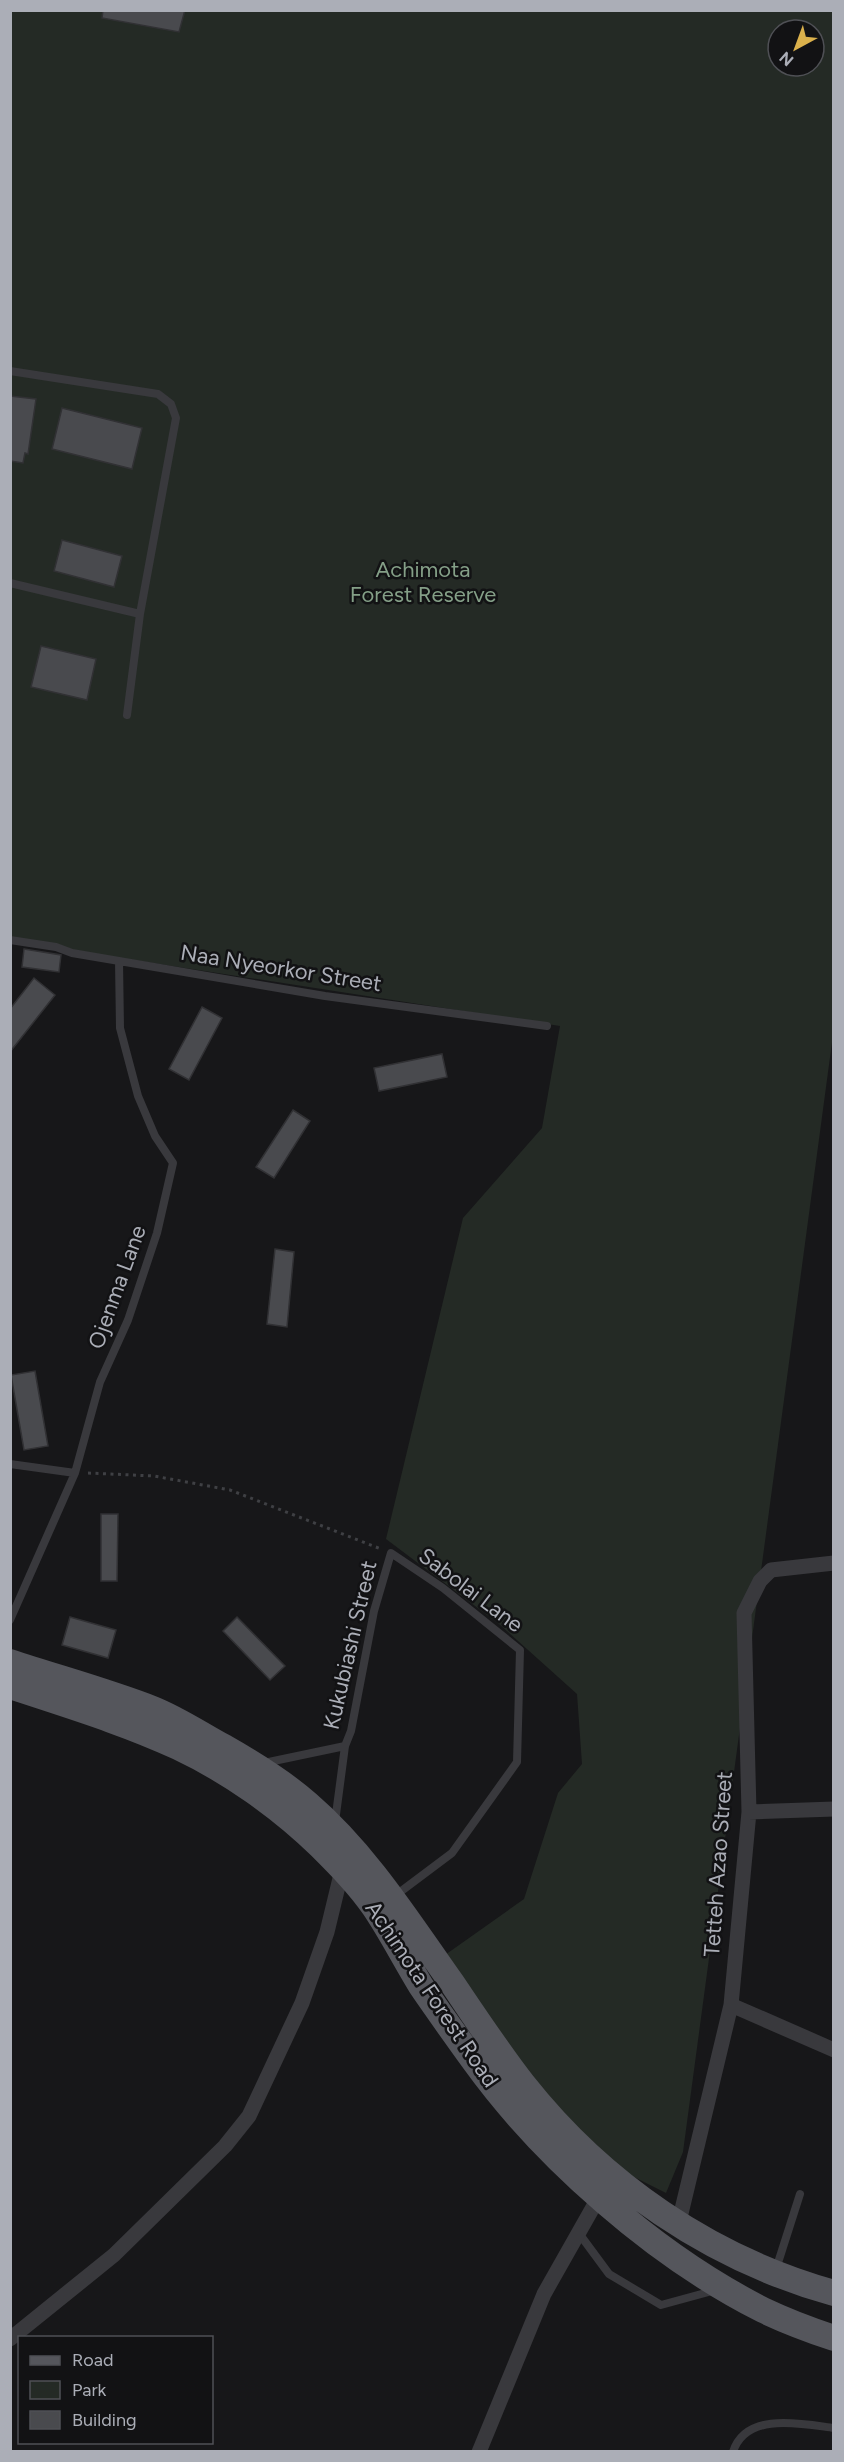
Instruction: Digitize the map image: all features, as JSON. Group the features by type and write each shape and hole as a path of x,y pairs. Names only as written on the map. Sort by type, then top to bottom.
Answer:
{"main road":[{"name":"Achimota Forest Road","path":"10,1662 154,1710 190,1727 256,1764 310,1805 393,1897 523,2084 574,2140 617,2179 678,2226 774,2273 834,2293"},
{"name":"Achimota Forest Road","path":"10,1686 96,1714 178,1747 222,1771 290,1820 319,1845 374,1907 422,1987 512,2109 600,2195 665,2249 725,2288 787,2321 834,2338"}],"street":[{"name":"Tetteh Azao Street","path":"678,2226 731,2005 749,1812 744,1614 760,1581 771,1570 834,1563"},
{"path":"749,1812 834,1809"},
{"path":"10,2339 114,2255 225,2146 249,2116 302,2003 327,1932 342,1870"},
{"path":"731,2005 834,2050"},
{"path":"480,2451 544,2294 600,2195"}],"lane":[{"path":"10,370 158,394 171,404 176,418 140,614 127,715"},
{"path":"10,583 140,614"},
{"name":"Naa Nyeorkor Street","path":"10,940 56,947 72,953 325,996 547,1026"},
{"name":"Ojenma Lane","path":"10,1620 75,1473 100,1382 128,1320 158,1233 172,1163 155,1136 138,1096 120,1028 119,961"},
{"path":"10,1464 75,1473"},
{"name":"Kukubiashi Street","path":"334,1830 345,1746 351,1731 374,1611 391,1553"},
{"name":"Sabolai Lane","path":"391,1553 443,1588 520,1650 517,1762 452,1853 393,1897"},
{"name":"Kukubiashi Street","path":"256,1764 345,1746"},
{"path":"774,2273 800,2194"},
{"path":"578,2232 609,2274 661,2305 725,2288"},
{"path":"733,2451 750,2431 764,2425 783,2422 834,2428"}],"path":[{"path":"75,1473 154,1476 230,1490 355,1541 391,1553"}],"green space":[{"name":"Achimota Forest Reserve","path":"10,11 833,11 833,1035 683,2152 666,2193 620,2170 557,2112 445,1955 524,1899 558,1793 582,1764 577,1694 499,1624 386,1539 463,1218 542,1128 560,1026 11,941"}],"building":[{"path":"103,10 185,10 179,32 102,18"},
{"path":"10,396 36,399 28,454 25,453 23,463 10,461"},
{"path":"62,408 142,428 132,469 52,449"},
{"path":"62,540 122,556 114,587 54,571"},
{"path":"41,646 96,659 87,700 31,687"},
{"path":"24,949 61,955 59,972 22,967"},
{"path":"34,978 55,995 10,1052 10,1009"},
{"path":"202,1007 222,1018 189,1080 169,1069"},
{"path":"442,1054 447,1077 379,1091 374,1068"},
{"path":"293,1110 310,1121 274,1178 256,1167"},
{"path":"275,1249 294,1252 287,1327 267,1324"},
{"path":"35,1371 48,1446 24,1450 11,1375"},
{"path":"101,1514 118,1514 117,1581 101,1581"},
{"path":"70,1617 116,1630 108,1658 62,1645"},
{"path":"237,1617 285,1666 270,1680 223,1631"}]}
